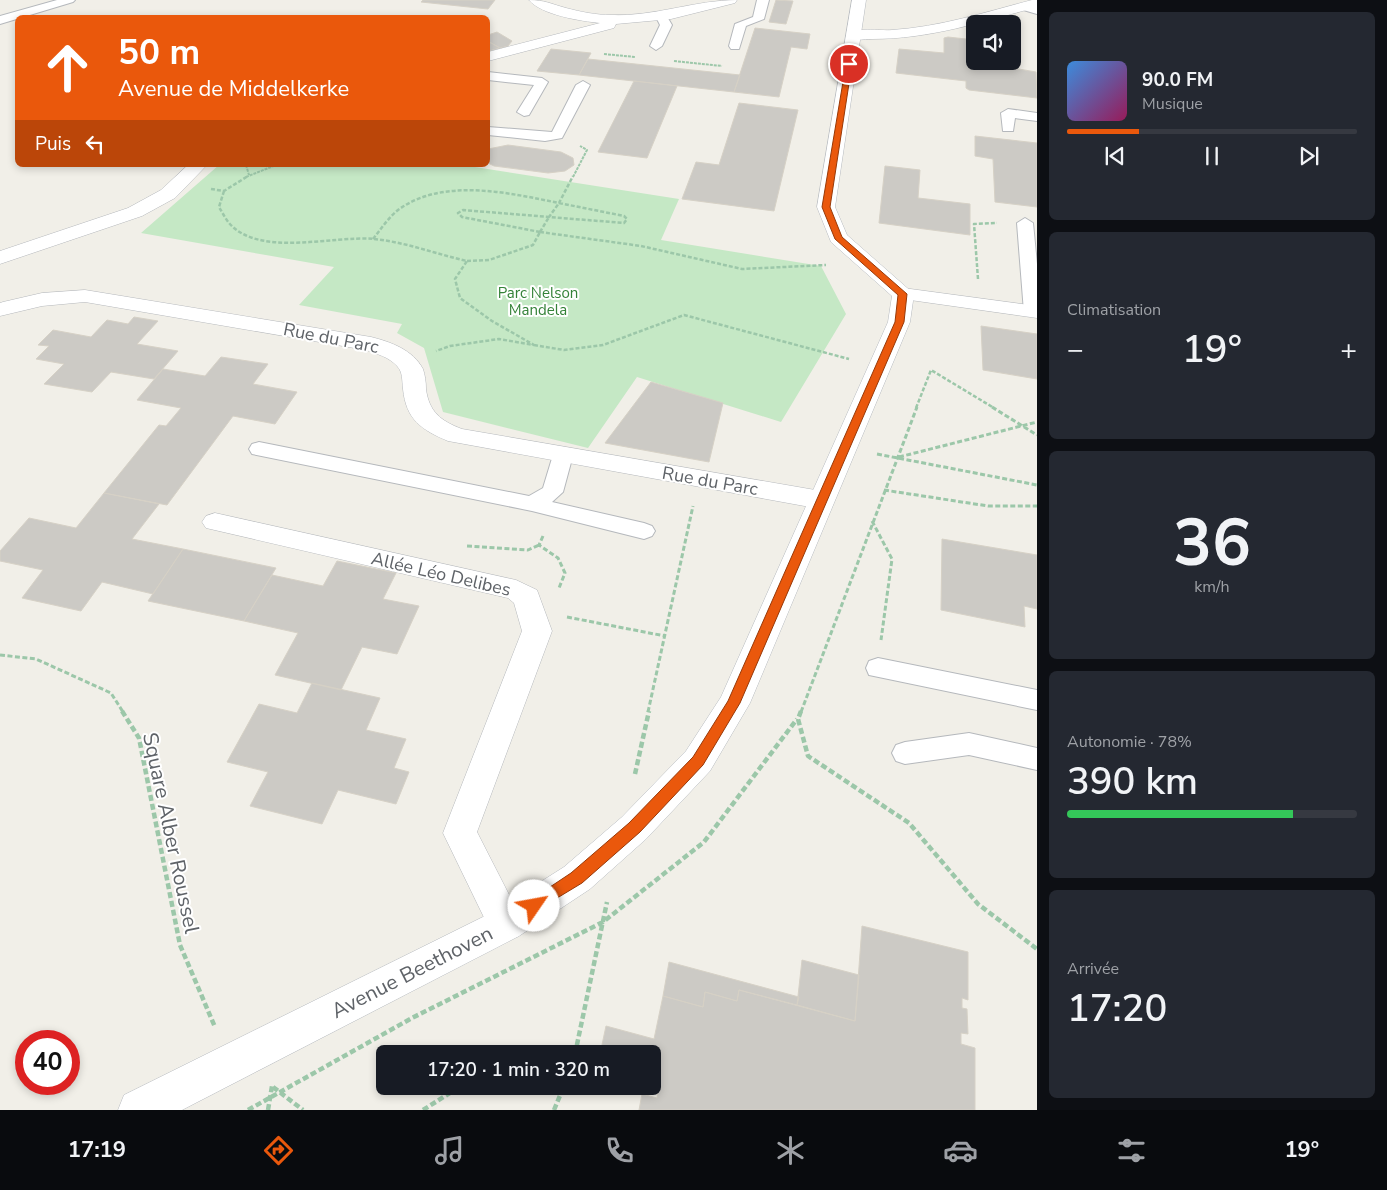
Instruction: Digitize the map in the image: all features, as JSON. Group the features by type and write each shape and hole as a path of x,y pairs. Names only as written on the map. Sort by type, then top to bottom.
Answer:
{"street":[{"path":"536,0 556,10 573,15 623,21"},
{"path":"490,56 623,21 662,17 721,1"},
{"path":"854,35 908,34 1033,7"},
{"path":"953,25 918,24 869,13 854,35 826,207 838,238 903,294 1035,312"},
{"path":"0,258 135,212 154,203 196,167"},
{"name":"Avenue Beethoven","path":"139,1110 506,924 577,878 634,828 698,761 734,703 899,322 903,294"},
{"name":"Rue du Parc","path":"0,310 40,299 85,296 371,344 387,349 407,360 414,378 422,411 430,422 457,436 821,500"},
{"name":"Allée Léo Delibes","path":"215,522 516,590 530,605 537,631 460,833 506,924"}],"lane":[{"path":"18,15 70,0"},
{"path":"735,46 741,24 758,19 763,0"},
{"path":"0,20 15,16"},
{"path":"656,46 666,25 662,17"},
{"path":"490,76 542,82 524,112"},
{"path":"490,131 545,137 557,135 583,85"},
{"path":"1008,128 1008,107 1037,117"},
{"path":"1025,223 1035,312"},
{"path":"259,450 532,504 644,531"},
{"path":"532,504 552,492 563,455"},
{"path":"878,668 1037,700"},
{"path":"905,752 969,744 1037,759"}],"path":[{"path":"669,61 725,67 735,46"},
{"path":"271,167 249,175 224,191 219,207 224,219 237,230 260,239 303,244 373,239 467,261 489,260 533,245 559,203 587,150 557,135"},
{"path":"247,167 249,175"},
{"path":"178,184 224,191"},
{"path":"373,239 385,222 404,206 426,198 483,191 559,203 624,216 627,219 624,223 463,210 458,213 462,217 540,232 640,246 699,261 742,269 868,263"},
{"path":"1025,223 974,224 979,285 998,288 1031,284"},
{"path":"467,261 455,279 460,298 492,321 534,344"},
{"path":"407,360 450,346 499,339 564,350 603,345 684,315 880,367"},
{"path":"1037,435 931,370 884,490 988,506 1037,506"},
{"path":"896,458 1037,422"},
{"path":"896,458 1037,485"},
{"path":"634,775 699,479"},
{"path":"530,605 551,594 561,586 565,573 558,558 540,545 553,509"},
{"path":"872,521 892,560 878,668"},
{"path":"530,605 665,636"},
{"name":"Square Alber Roussel","path":"0,655 36,659 111,693 140,738 180,945 230,1064"},
{"path":"578,1045 620,840"},
{"path":"272,1086 303,1110"},
{"path":"423,1110 447,1095"},
{"path":"554,1110 560,1095"}],"green space":[{"name":"Parc Nelson Mandela","path":"217,167 475,167 679,199 661,240 821,266 846,314 781,422 637,377 588,448 443,412 424,348 397,333 402,324 299,305 334,267 141,233"}],"building":[{"path":"423,0 495,0 488,9 421,2"},
{"path":"776,0 793,1 786,24 769,22"},
{"path":"755,28 810,34 807,49 791,47 779,97 734,92"},
{"path":"497,32 512,41 508,46 500,48 490,42 490,34"},
{"path":"944,38 966,39 966,70 1021,69 1036,72 1037,98 969,90 966,88 966,81 896,73 899,49 944,53"},
{"path":"490,43 491,43 500,48 490,50"},
{"path":"551,49 591,53 579,75 537,71"},
{"path":"588,59 740,75 734,92 579,75"},
{"path":"634,81 677,86 647,158 598,152"},
{"path":"739,103 798,110 774,211 682,199 696,162 719,165"},
{"path":"975,136 1037,143 1037,207 995,202 993,159 975,156"},
{"path":"508,145 561,152 573,158 574,165 565,171 548,173 494,166 490,164 490,149"},
{"path":"885,166 920,170 918,198 970,204 970,235 879,223"},
{"path":"134,317 158,321 137,344 178,351 154,379 111,372 92,392 44,384 64,364 36,359 49,346 38,345 53,330 91,337 107,320 128,324"},
{"path":"981,326 1037,334 1037,379 983,370"},
{"path":"221,357 268,364 253,384 297,392 275,424 233,416 167,505 104,493 159,425 166,426 181,408 137,400 163,369 205,376"},
{"path":"651,382 723,403 709,462 605,443"},
{"path":"104,493 159,504 132,539 183,549 153,594 102,582 81,611 22,598 43,570 0,561 0,551 29,518 76,528"},
{"path":"942,539 1037,555 1037,609 1024,606 1025,627 941,610"},
{"path":"183,549 276,568 244,621 148,601"},
{"path":"337,561 396,573 383,599 419,606 397,654 362,647 341,690 275,675 298,633 244,621 272,575 323,586"},
{"path":"312,683 380,698 366,730 406,739 394,768 409,772 396,804 338,790 322,824 250,806 268,772 227,762 259,704 297,713"},
{"path":"862,926 968,952 968,1000 962,998 962,1008 967,1009 968,1034 961,1033 961,1044 975,1048 975,1110 639,1110 642,1095 657,1098 657,1095 661,1095 661,1045 602,1045 606,1026 654,1039 663,996 703,1007 705,992 737,1001 739,990 855,1021"},
{"path":"802,960 859,975 855,1021 797,1005"},
{"path":"669,962 799,997 797,1005 739,990 737,1001 705,992 703,1007 663,996"}],"route":[{"path":"534,906 577,878 634,828 698,761 734,703 738,688 899,322 903,294 838,238 826,207 849,64"}]}
